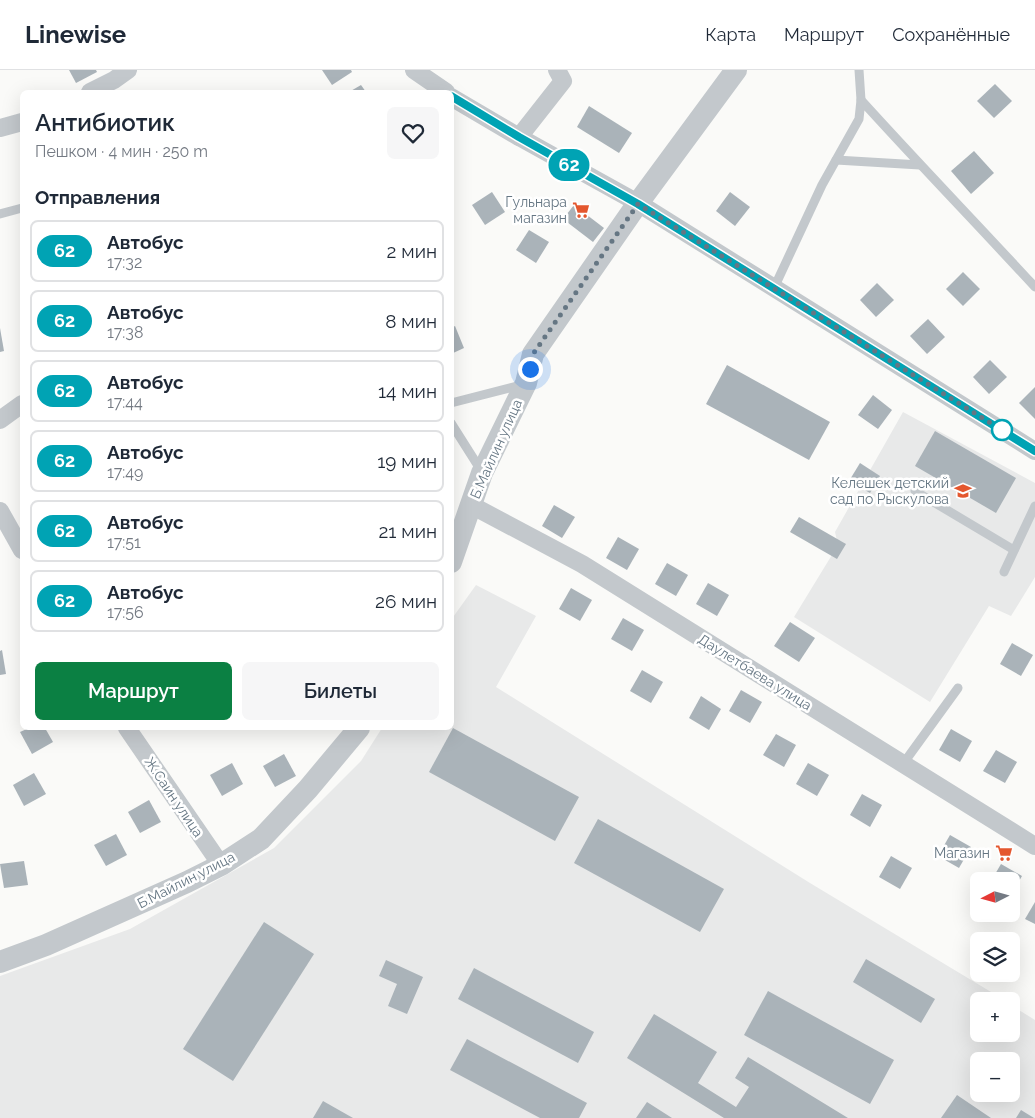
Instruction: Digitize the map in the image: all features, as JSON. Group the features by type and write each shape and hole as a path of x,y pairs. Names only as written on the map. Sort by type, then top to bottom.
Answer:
{"street":[{"path":"94,90 114,80 128,70"},
{"path":"414,70 443,90"},
{"name":"Б.Майлин улица","path":"454,553 482,473 526,384 533,354 638,204 736,70"},
{"path":"519,137 565,74"},
{"path":"454,103 638,204 1035,451"},
{"path":"0,128 20,123"},
{"path":"0,420 20,405"},
{"name":"Даулетбаева улица","path":"471,505 582,564 1035,846"},
{"path":"0,511 20,546"},
{"name":"Ж.Саин улица","path":"128,730 221,865"},
{"name":"Б.Майлин улица","path":"0,962 46,945 221,865 261,839 308,789 357,730"}],"lane":[{"path":"774,288 822,185 859,119 861,100 859,70"},
{"path":"861,100 1035,286"},
{"path":"836,160 920,165"},
{"path":"0,214 20,209"},
{"path":"454,402 526,384"},
{"path":"454,428 482,473"},
{"path":"916,491 1014,550"},
{"path":"1004,572 1035,506"},
{"path":"903,764 958,688"}],"shaded area":[{"path":"903,412 1035,483 1035,577 1011,616 989,606 930,702 794,617 838,545 835,532"},
{"path":"476,585 536,616 496,687 810,883 970,979 970,982 974,982 991,992 970,992 970,1042 1020,1042 1020,1011 1035,1020 1035,1118 0,1118 0,976 130,929 274,848 361,761 381,730 454,730 454,616"}],"building":[{"path":"69,70 96,70 97,72 76,83"},
{"path":"322,70 351,70 352,72 332,85"},
{"path":"995,84 1012,101 994,118 977,101"},
{"path":"361,85 365,90 352,90"},
{"path":"589,106 632,133 619,153 577,127"},
{"path":"974,151 994,173 971,194 951,171"},
{"path":"492,192 505,212 485,225 472,205"},
{"path":"730,192 750,207 735,226 716,211"},
{"path":"574,205 604,228 593,242 563,219"},
{"path":"529,230 549,242 536,263 516,250"},
{"path":"963,272 980,289 963,306 946,289"},
{"path":"877,283 894,300 876,317 860,300"},
{"path":"928,319 945,337 927,354 910,336"},
{"path":"454,326 464,348 454,353"},
{"path":"0,328 4,351 0,352"},
{"path":"990,360 1007,377 989,394 973,377"},
{"path":"727,365 830,422 809,460 706,404"},
{"path":"1035,387 1035,419 1019,403"},
{"path":"873,395 892,410 878,429 858,415"},
{"path":"935,431 1016,478 996,513 915,466"},
{"path":"860,463 880,476 870,493 849,481"},
{"path":"554,505 575,517 562,538 542,526"},
{"path":"799,517 846,544 837,559 790,532"},
{"path":"618,537 639,549 627,570 606,558"},
{"path":"667,563 688,575 676,596 655,584"},
{"path":"708,583 729,595 717,616 696,604"},
{"path":"571,588 592,600 580,621 559,609"},
{"path":"623,618 644,630 632,651 611,639"},
{"path":"790,622 815,638 799,662 774,646"},
{"path":"1012,643 1033,655 1021,676 1000,664"},
{"path":"2,650 6,674 0,675 0,651"},
{"path":"642,670 663,682 651,703 630,691"},
{"path":"741,690 762,702 750,723 729,711"},
{"path":"701,696 721,709 709,730 689,718"},
{"path":"454,729 579,797 555,841 429,772"},
{"path":"951,729 972,741 960,762 939,750"},
{"path":"24,730 46,730 53,742 32,754 20,732"},
{"path":"776,734 796,745 784,767 763,755"},
{"path":"996,750 1017,762 1005,783 983,771"},
{"path":"284,754 296,776 275,787 263,766"},
{"path":"232,763 243,784 222,796 210,775"},
{"path":"808,763 829,775 817,796 796,784"},
{"path":"34,773 46,794 24,806 13,785"},
{"path":"862,794 882,805 870,827 850,815"},
{"path":"149,800 161,822 140,833 128,812"},
{"path":"598,819 724,889 700,932 574,863"},
{"path":"116,834 127,855 106,866 94,845"},
{"path":"950,835 971,847 959,868 938,856"},
{"path":"891,856 912,868 900,889 879,877"},
{"path":"24,861 28,885 4,888 0,864"},
{"path":"1001,864 1015,872 996,872"},
{"path":"1035,902 1035,924 1025,919"},
{"path":"264,922 314,954 233,1081 183,1049"},
{"path":"866,959 935,999 921,1023 853,982"},
{"path":"386,960 423,977 407,1014 388,1006 397,984 379,976"},
{"path":"474,968 594,1032 578,1063 458,999"},
{"path":"768,991 894,1060 870,1104 744,1035"},
{"path":"654,1014 717,1052 698,1083 736,1107 749,1087 735,1078 748,1057 848,1118 724,1118 627,1058"},
{"path":"467,1039 587,1103 579,1118 540,1118 450,1070"},
{"path":"957,1095 991,1118 941,1118"},
{"path":"323,1101 353,1118 313,1118"},
{"path":"647,1102 672,1118 636,1118"},
{"path":"1021,1110 1034,1118 1016,1118"}],"bus line":[{"name":"62","path":"454,98 638,204 1035,451"}],"place":[{"name":"Гульнара магазин","path":"581,210"},
{"name":"Келешек детский сад по Рыскулова","path":"963,491"},
{"name":"Магазин","path":"1004,853"}],"route":[{"path":"530,369 533,354 638,204 1002,430"}]}
